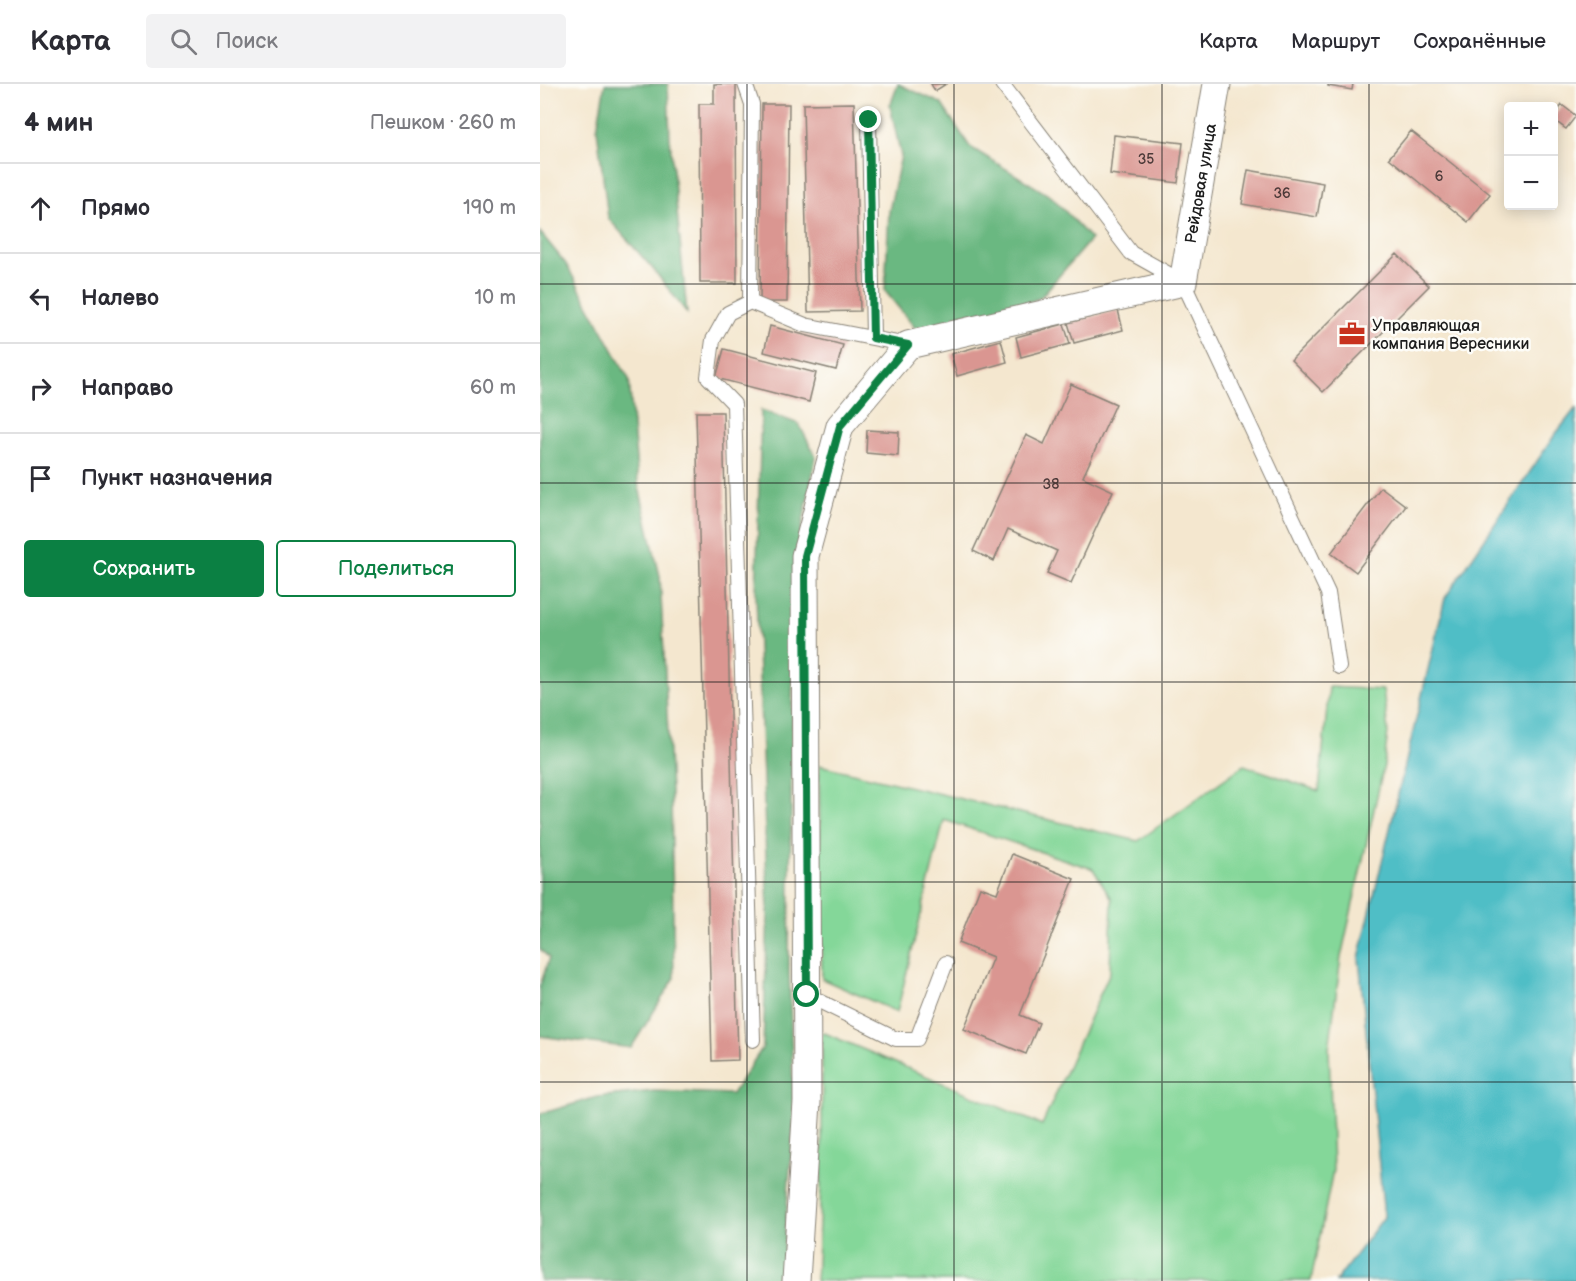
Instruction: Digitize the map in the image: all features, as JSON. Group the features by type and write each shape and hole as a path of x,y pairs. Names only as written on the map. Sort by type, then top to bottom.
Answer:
{"street":[{"name":"Рейдовая улица","path":"1183,282 1217,84"},
{"path":"796,1281 807,1102 805,556 840,426 908,345 1183,282"}],"lane":[{"path":"745,84 752,104 750,302"},
{"path":"1002,84 1131,253 1183,282 1328,593 1338,667"},
{"path":"869,120 873,338"},
{"path":"753,1040 734,404 708,377 712,340 728,313 750,302 806,325 908,345"},
{"path":"807,995 896,1039 917,1039 946,963"}],"green space":[{"path":"605,84 668,84 670,140 687,313 653,269 608,218 597,129"},
{"path":"898,84 941,103 970,147 1052,197 1091,239 1040,298 984,318 915,328 885,291 889,211 901,156 890,106"},
{"path":"540,232 566,264 629,379 638,483 660,576 671,791 674,979 631,1048 540,1036 540,986 549,958 540,949"},
{"path":"761,410 799,424 816,457 794,567 789,968 794,1118 781,1281 540,1281 540,1114 597,1097 654,1091 732,1094 763,1047 768,911 756,595"},
{"path":"1329,687 1383,690 1388,731 1384,765 1341,957 1329,1049 1333,1170 1311,1281 816,1281 822,1166 822,1032 1042,1125 1110,972 1112,899 1093,869 944,820 897,1012 822,979 819,765 1138,841 1244,765 1319,791"}],"water":[{"path":"1576,408 1576,1281 1336,1281 1384,1217 1359,958 1445,598 1554,436"}],"building":[{"path":"714,84 736,84 737,283 700,283 699,104 714,104"},
{"path":"931,84 946,84 935,91"},
{"path":"1328,84 1353,84 1352,90 1328,86"},
{"path":"854,103 860,311 808,312 803,104"},
{"path":"762,104 789,104 787,302 760,302"},
{"path":"1562,105 1576,116 1566,129 1558,123 1558,110"},
{"path":"1411,131 1490,194 1468,222 1389,158"},
{"path":"1114,135 1183,143 1178,183 1110,174"},
{"path":"1248,170 1323,183 1317,217 1242,204"},
{"path":"1397,254 1429,286 1323,392 1291,360"},
{"path":"1118,310 1123,330 1074,343 1068,323"},
{"path":"1064,324 1070,344 1021,357 1016,337"},
{"path":"770,326 843,345 836,370 764,352"},
{"path":"1001,340 1007,362 957,376 951,354"},
{"path":"724,349 816,373 809,402 716,378"},
{"path":"1071,384 1116,404 1083,477 1113,491 1071,583 1047,573 1057,551 1008,529 994,561 973,551 1026,435 1044,444"},
{"path":"696,412 723,412 738,1060 712,1061"},
{"path":"867,430 899,432 898,456 866,453"},
{"path":"1381,487 1406,506 1356,572 1331,553"},
{"path":"1012,854 1074,879 1020,1015 1039,1023 1026,1054 964,1029 993,957 958,943 980,887 997,893"}],"place":[{"name":"Управляющая компания Вересники","path":"1352,334"}],"route":[{"path":"807,995 805,556 840,426 908,345 873,338 869,120"}]}
